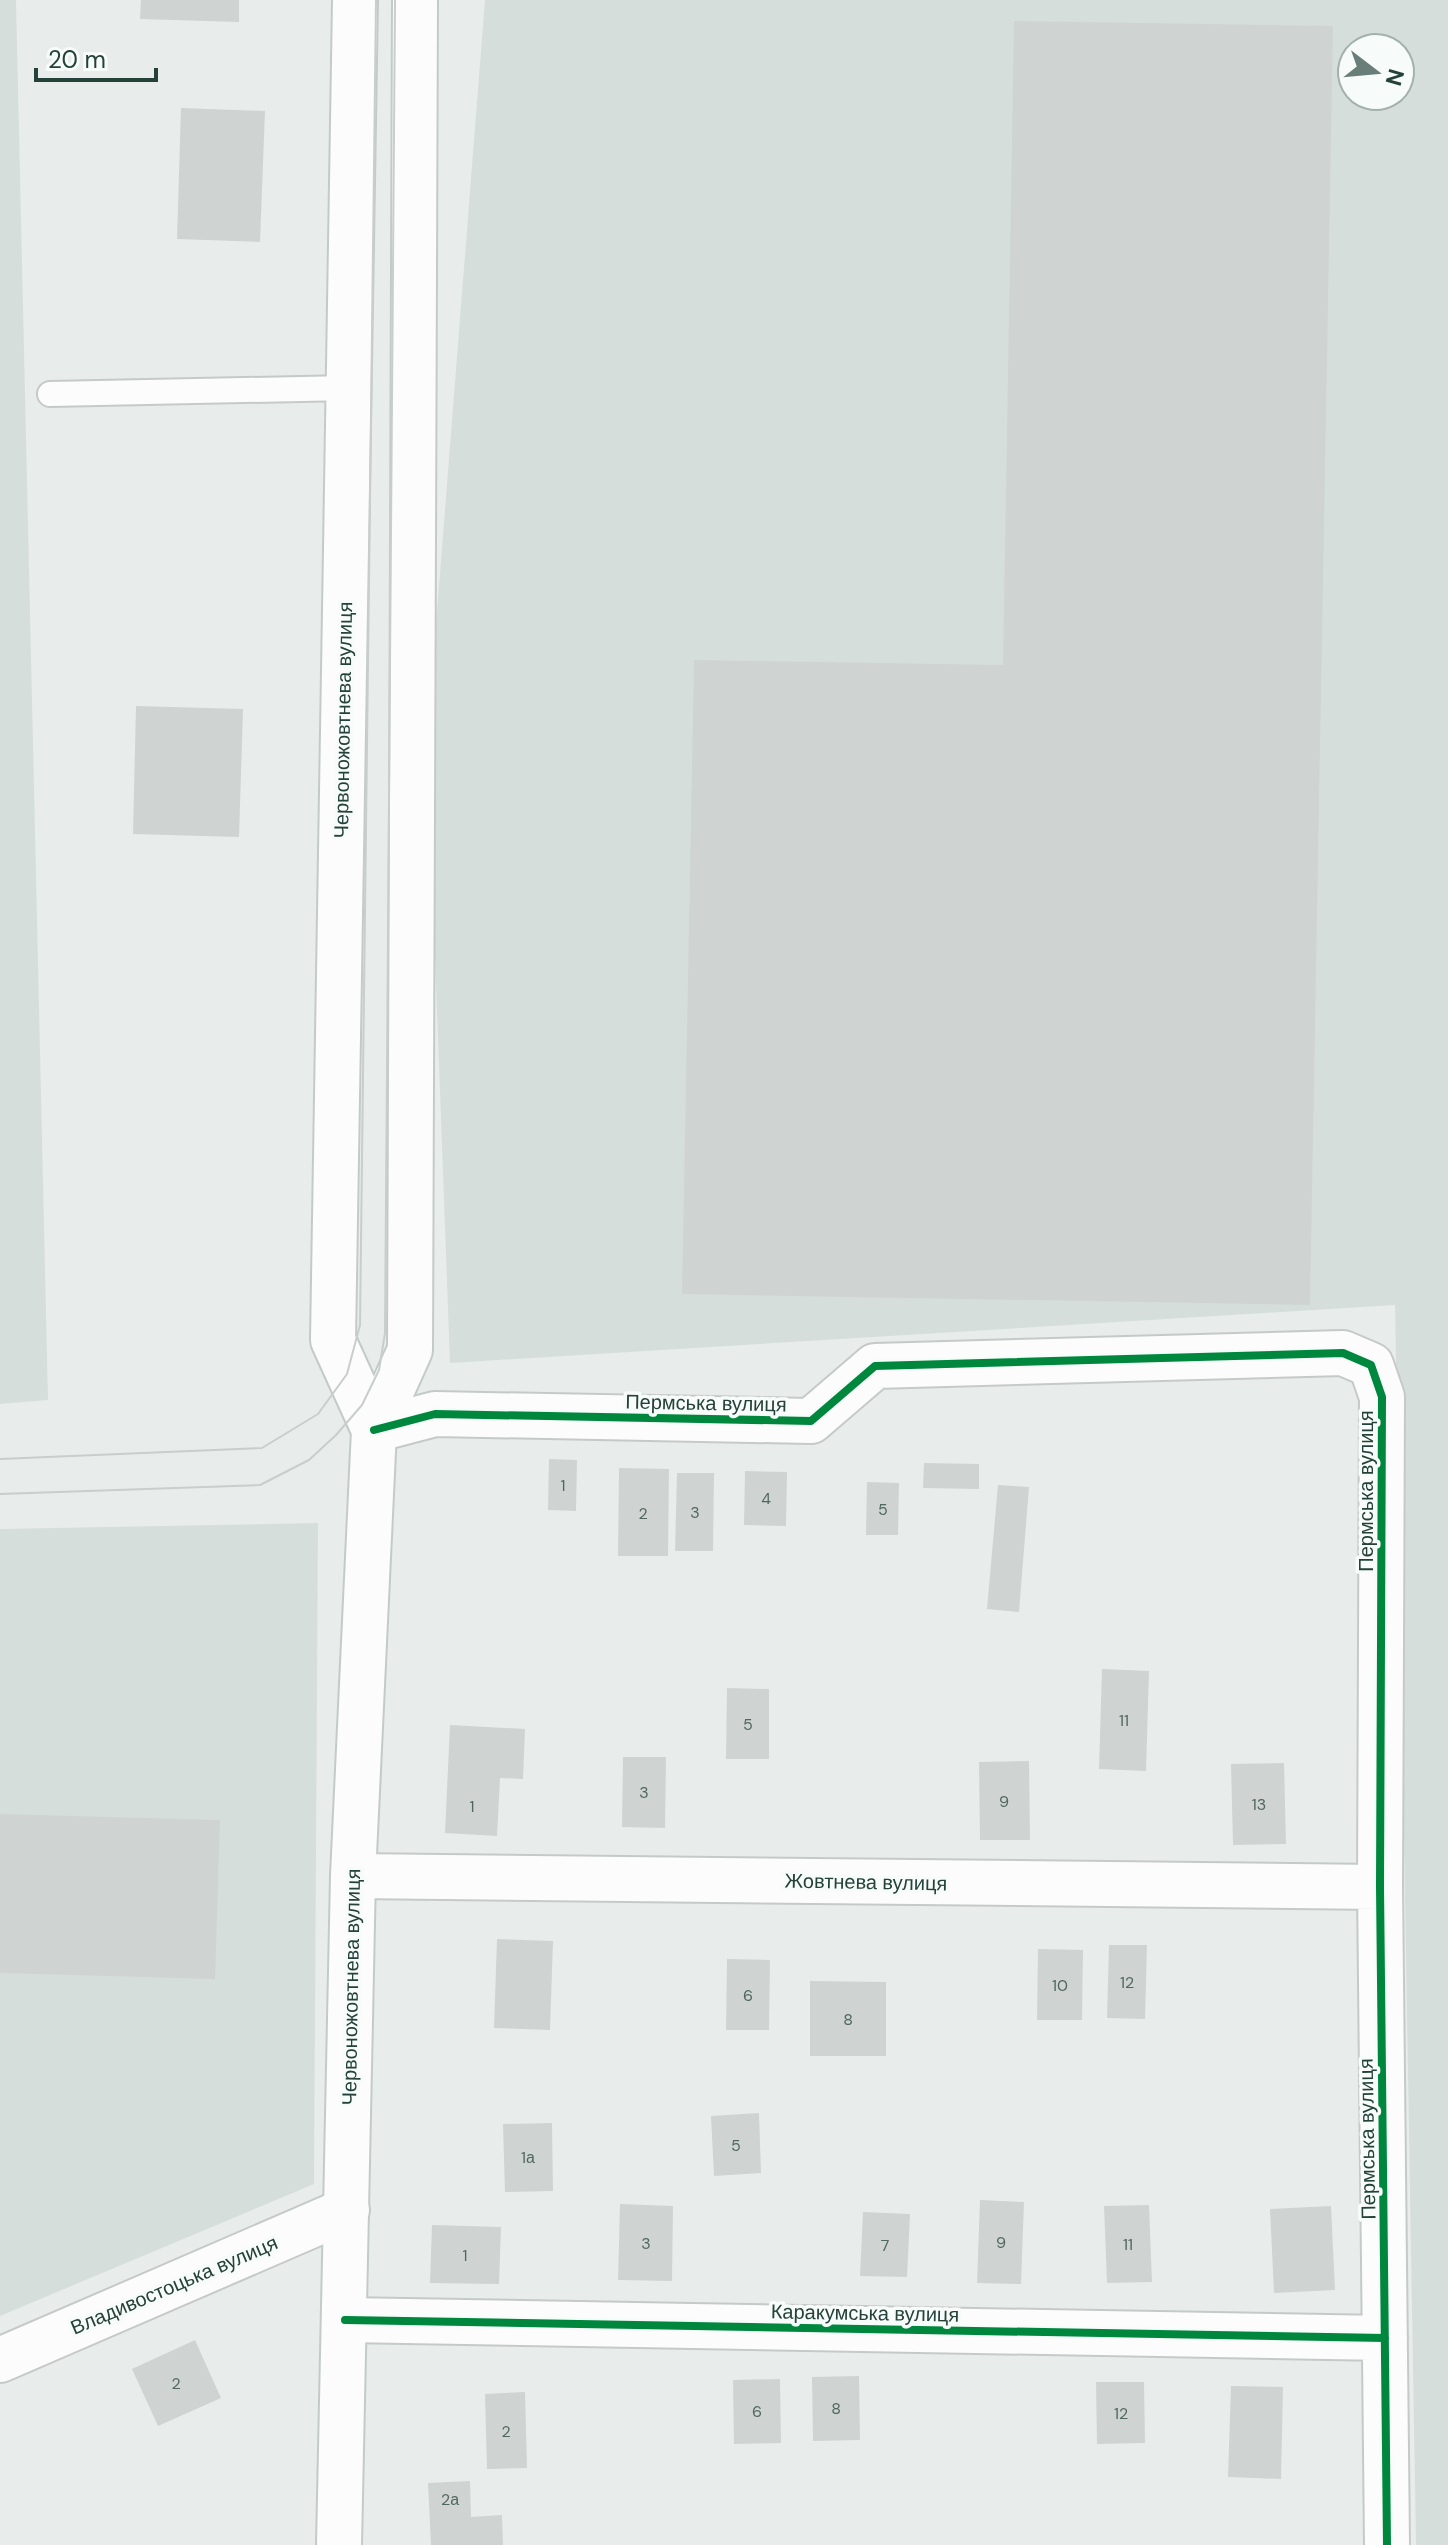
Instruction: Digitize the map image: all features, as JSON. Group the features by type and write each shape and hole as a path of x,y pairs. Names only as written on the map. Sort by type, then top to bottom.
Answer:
{"street":[{"name":"Червоножовтнева вулиця","path":"355,0 333,1340 374,1430"},
{"name":"Червоножовтнева вулиця","path":"339,2545 353,1876 374,1430 410,1350 415,0"},
{"name":"Пермська вулиця","path":"374,1430 435,1414 811,1421 875,1366 1343,1353 1371,1365 1382,1397 1380,1887 1387,2545"},
{"name":"Жовтнева вулиця","path":"353,1876 1380,1887"},
{"name":"Владивостоцька вулиця","path":"0,2360 347,2210"},
{"name":"Каракумська вулиця","path":"345,2320 1385,2338"}],"lane":[{"path":"50,394 349,388"}],"shaded area":[{"path":"0,0 16,0 48,1400 0,1404"},
{"path":"485,0 1448,0 1448,2545 1416,2545 1395,1305 450,1363 427,739"},
{"path":"318,1523 314,2184 0,2316 0,1529"}],"building":[{"path":"141,0 239,0 239,22 140,19"},
{"path":"1014,21 1333,26 1310,1305 682,1294 694,660 1003,665"},
{"path":"181,108 265,111 260,242 177,239"},
{"path":"136,706 243,709 239,837 133,834"},
{"path":"549,1459 577,1460 576,1511 548,1510"},
{"path":"924,1463 979,1464 979,1489 923,1488"},
{"path":"619,1468 669,1469 668,1556 618,1556"},
{"path":"745,1471 787,1472 786,1526 744,1525"},
{"path":"677,1473 714,1473 713,1551 675,1551"},
{"path":"867,1482 899,1483 898,1535 866,1535"},
{"path":"998,1485 1029,1487 1019,1612 987,1609"},
{"path":"1102,1669 1149,1671 1146,1771 1099,1769"},
{"path":"727,1688 769,1689 769,1759 726,1759"},
{"path":"450,1725 525,1729 523,1779 500,1778 497,1836 445,1833"},
{"path":"623,1757 666,1757 665,1828 622,1827"},
{"path":"1029,1761 1030,1840 980,1840 979,1762"},
{"path":"1284,1763 1286,1844 1233,1845 1231,1764"},
{"path":"0,1814 220,1820 215,1979 0,1973"},
{"path":"497,1939 553,1941 550,2030 494,2028"},
{"path":"1109,1945 1147,1945 1145,2019 1107,2018"},
{"path":"1038,1949 1083,1950 1082,2020 1037,2020"},
{"path":"727,1959 770,1960 769,2030 726,2030"},
{"path":"810,1981 886,1982 886,2056 810,2056"},
{"path":"759,2113 761,2173 714,2176 711,2116"},
{"path":"552,2123 553,2191 505,2192 503,2124"},
{"path":"980,2200 1024,2202 1021,2284 977,2283"},
{"path":"620,2204 673,2206 672,2281 618,2280"},
{"path":"1149,2205 1152,2282 1107,2283 1104,2206"},
{"path":"1331,2206 1335,2290 1274,2293 1270,2209"},
{"path":"863,2212 910,2214 907,2277 860,2276"},
{"path":"432,2225 501,2227 499,2284 430,2283"},
{"path":"195,2340 221,2398 158,2426 132,2369"},
{"path":"859,2376 860,2440 813,2441 812,2377"},
{"path":"780,2379 781,2443 734,2444 733,2380"},
{"path":"1096,2382 1144,2382 1145,2443 1097,2444"},
{"path":"1231,2386 1283,2387 1281,2479 1228,2477"},
{"path":"525,2392 527,2468 487,2469 485,2394"},
{"path":"470,2481 471,2517 502,2515 503,2545 431,2545 428,2483"}],"tram line":[{"path":"0,1459 262,1448 318,1414 347,1374 360,1325 376,0"},
{"path":"0,1494 260,1485 309,1460 336,1435 362,1405 379,1370 385,1333 395,0"}],"cycle path":[{"path":"374,1430 435,1414 811,1421 875,1366 1343,1353 1371,1365 1382,1397 1380,1887 1387,2545"},
{"path":"345,2320 1385,2338"}]}
